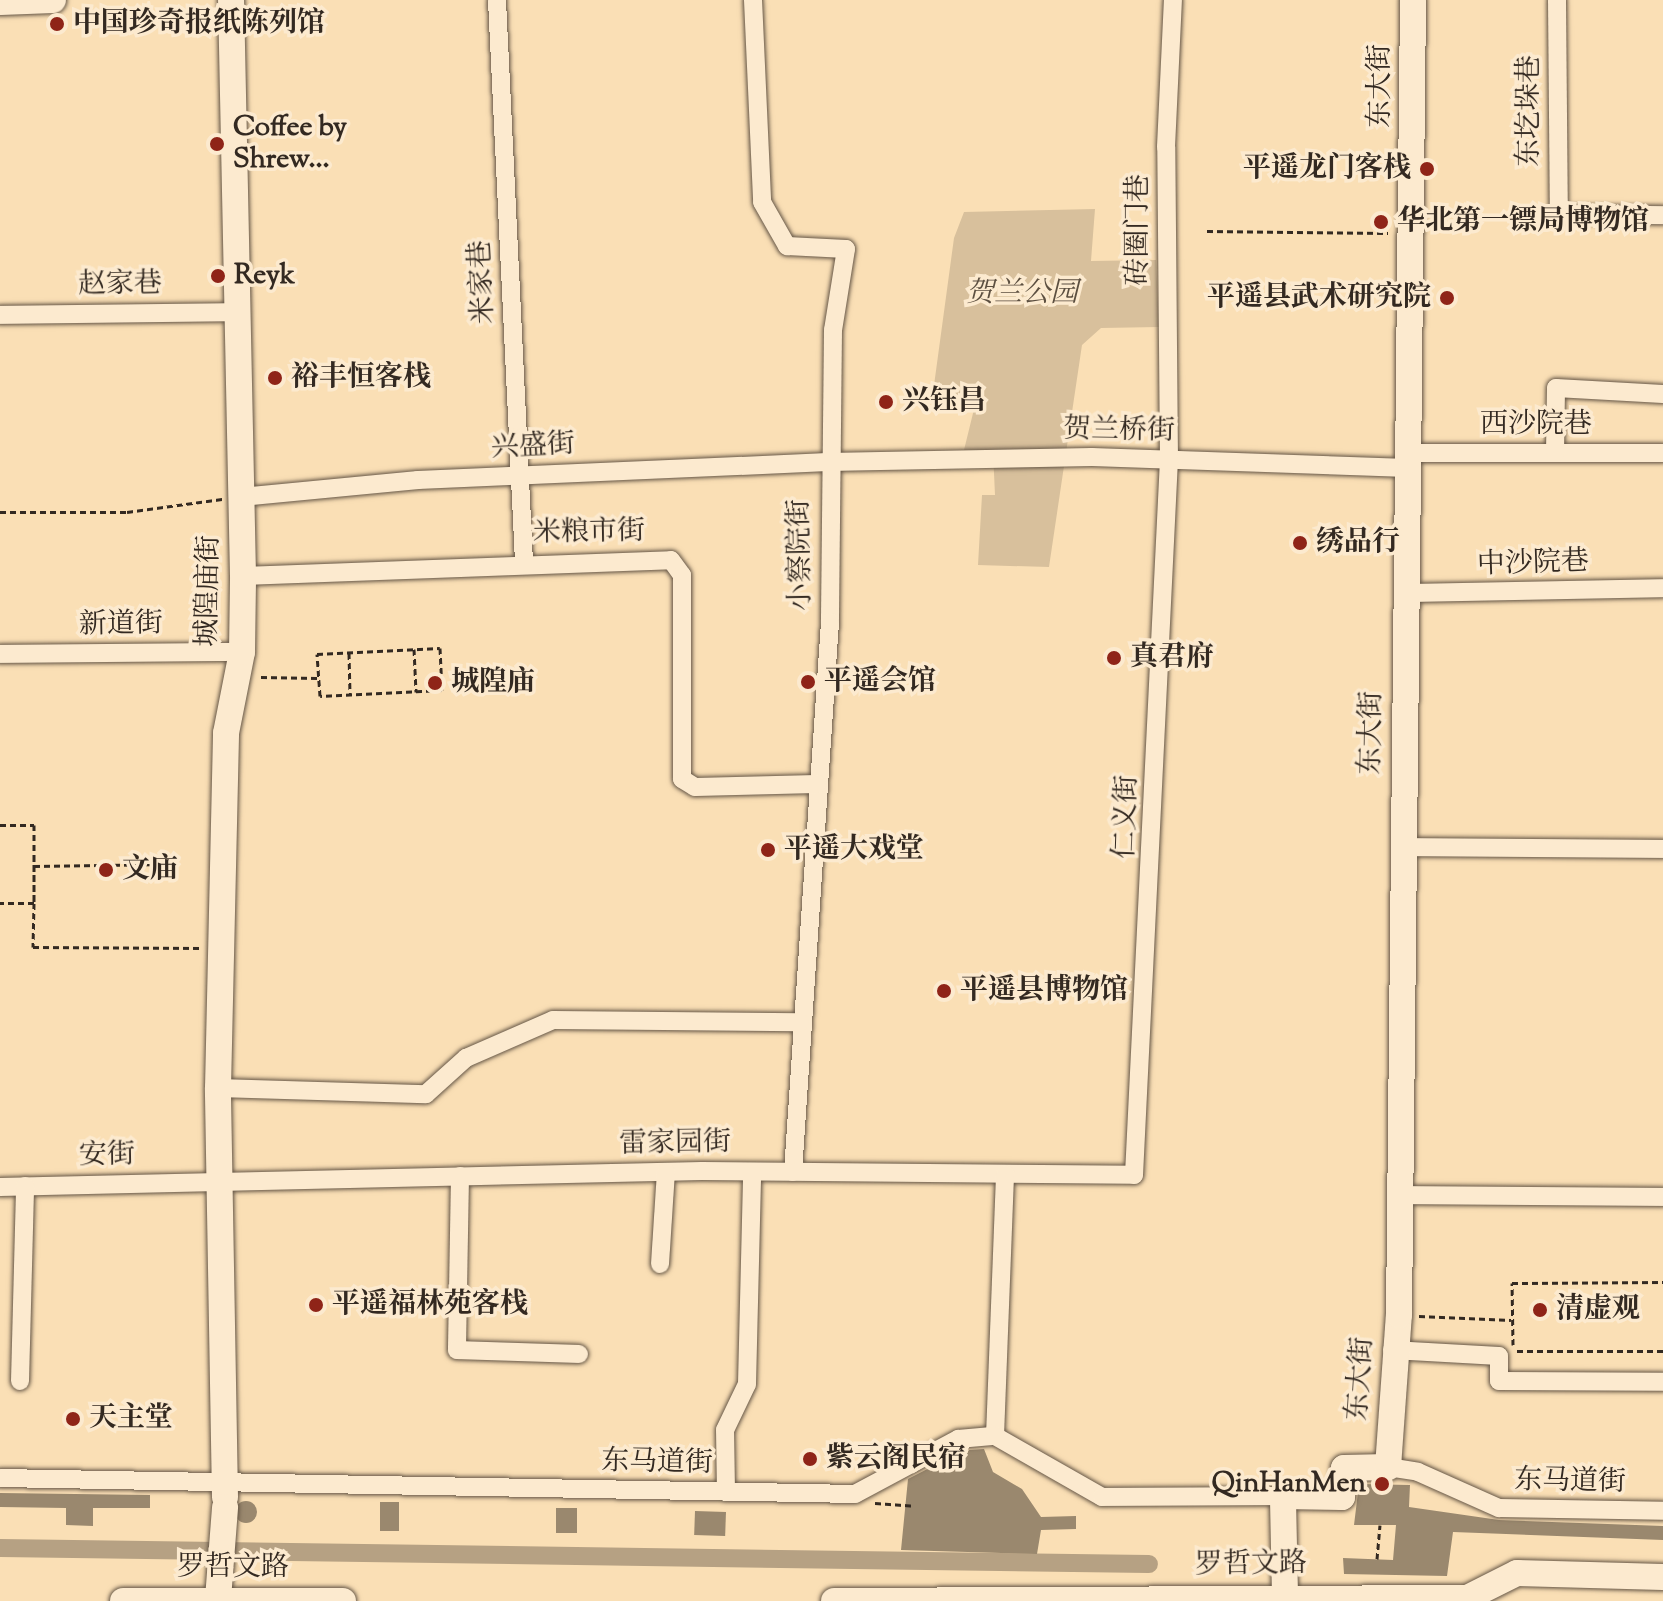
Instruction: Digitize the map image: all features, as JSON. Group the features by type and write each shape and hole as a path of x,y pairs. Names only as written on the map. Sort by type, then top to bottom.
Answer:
{"street":[{"path":"0,2 53,0"},
{"name":"城隍庙街","path":"218,1599 225,1496 216,1182 226,733 240,664 243,576 240,312 231,0"},
{"name":"米家巷","path":"497,0 524,562"},
{"name":"小察院街","path":"753,0 762,202 787,246 846,249 833,330 828,462 830,622 800,1022 793,1172"},
{"name":"砖圈门巷","path":"1169,460 1166,147 1173,0"},
{"name":"东大街","path":"1388,1467 1392,1350 1399,1315 1413,0"},
{"name":"东圪垛巷","path":"1557,0 1559,214 1663,215"},
{"name":"赵家巷","path":"0,315 240,312"},
{"path":"1555,453 1556,388 1663,394"},
{"name":"西沙院巷","path":"1408,460 1555,453 1663,453"},
{"name":"仁义街","path":"1134,1175 1169,460"},
{"name":"贺兰桥街","path":"828,462 1408,460"},
{"name":"兴盛街","path":"241,497 520,475 828,462"},
{"name":"米粮市街","path":"243,576 524,562 671,560 682,575 682,779 695,787 817,784"},
{"name":"中沙院巷","path":"1406,593 1663,588"},
{"name":"新道街","path":"0,654 240,664"},
{"path":"1402,847 1663,849"},
{"path":"218,1088 426,1094 466,1058 553,1020 800,1022"},
{"path":"660,1264 666,1172"},
{"name":"雷家园街","path":"216,1182 666,1172 1134,1175"},
{"path":"726,1492 725,1430 747,1384 752,1172"},
{"path":"1005,1174 995,1436 1102,1497 1342,1497 1344,1468 1388,1467"},
{"path":"460,1176 457,1350 579,1354"},
{"name":"安街","path":"0,1187 216,1182"},
{"path":"20,1381 25,1186"},
{"path":"1399,1195 1663,1197"},
{"path":"1392,1350 1499,1356 1499,1381 1663,1382"},
{"name":"东马道街","path":"0,1478 225,1496 726,1492 855,1494 958,1439 995,1436"},
{"name":"东马道街","path":"1388,1467 1418,1472 1499,1508 1663,1511"},
{"path":"1283,1496 1285,1595"},
{"name":"罗哲文路","path":"834,1601 1285,1595 1467,1598 1517,1573 1663,1577"},
{"name":"罗哲文路","path":"123,1601 343,1601"}],"path":[{"path":"1207,231 1412,233"},
{"path":"0,512 127,512 241,497"},
{"path":"440,648 442,690 320,696 317,654 349,653 440,648"},
{"path":"414,649 416,692"},
{"path":"349,653 350,695"},
{"path":"240,664 319,678"},
{"path":"0,825 34,825 33,947 221,948"},
{"path":"34,866 171,864"},
{"path":"0,903 34,903"},
{"path":"1663,1282 1512,1283 1513,1351 1663,1351"},
{"path":"1399,1315 1512,1320"},
{"path":"855,1494 855,1501 914,1506"},
{"path":"1377,1559 1380,1525"}],"green space":[{"name":"贺兰公园","path":"1095,209 1091,261 1156,260 1159,327 1101,328 1082,345 1049,567 978,565 982,495 995,495 993,452 964,450 976,401 932,400 954,238 964,212"}],"building":[{"path":"984,1449 993,1472 1022,1489 1041,1517 1076,1516 1076,1529 1041,1530 1037,1554 901,1550 908,1479 937,1464 959,1466 969,1450"},
{"path":"1359,1484 1410,1485 1409,1507 1499,1520 1663,1526 1663,1540 1453,1532 1447,1576 1344,1574 1343,1558 1393,1560 1396,1525 1354,1525"},
{"path":"0,1493 150,1495 150,1508 93,1508 93,1526 66,1525 66,1508 0,1507"},
{"path":"246,1501 257,1512 246,1523 235,1512"},
{"path":"380,1502 399,1502 399,1531 380,1531"},
{"path":"556,1508 577,1508 577,1533 556,1533"},
{"path":"695,1511 726,1512 725,1536 694,1535"}],"waterway":[{"path":"0,1548 1149,1564"}],"place":[{"name":"中国珍奇报纸陈列馆","path":"57,24"},
{"name":"Coffee by Shrew...","path":"217,144"},
{"name":"平遥龙门客栈","path":"1427,169"},
{"name":"华北第一镖局博物馆","path":"1381,222"},
{"name":"Reyk","path":"218,276"},
{"name":"平遥县武术研究院","path":"1447,298"},
{"name":"裕丰恒客栈","path":"275,378"},
{"name":"兴钰昌","path":"886,402"},
{"name":"绣品行","path":"1300,543"},
{"name":"真君府","path":"1114,658"},
{"name":"平遥会馆","path":"808,682"},
{"name":"城隍庙","path":"435,683"},
{"name":"平遥大戏堂","path":"768,850"},
{"name":"文庙","path":"106,870"},
{"name":"平遥县博物馆","path":"944,991"},
{"name":"平遥福林苑客栈","path":"316,1305"},
{"name":"清虚观","path":"1540,1310"},
{"name":"天主堂","path":"73,1419"},
{"name":"紫云阁民宿","path":"810,1459"},
{"name":"QinHanMen","path":"1382,1484"}]}
